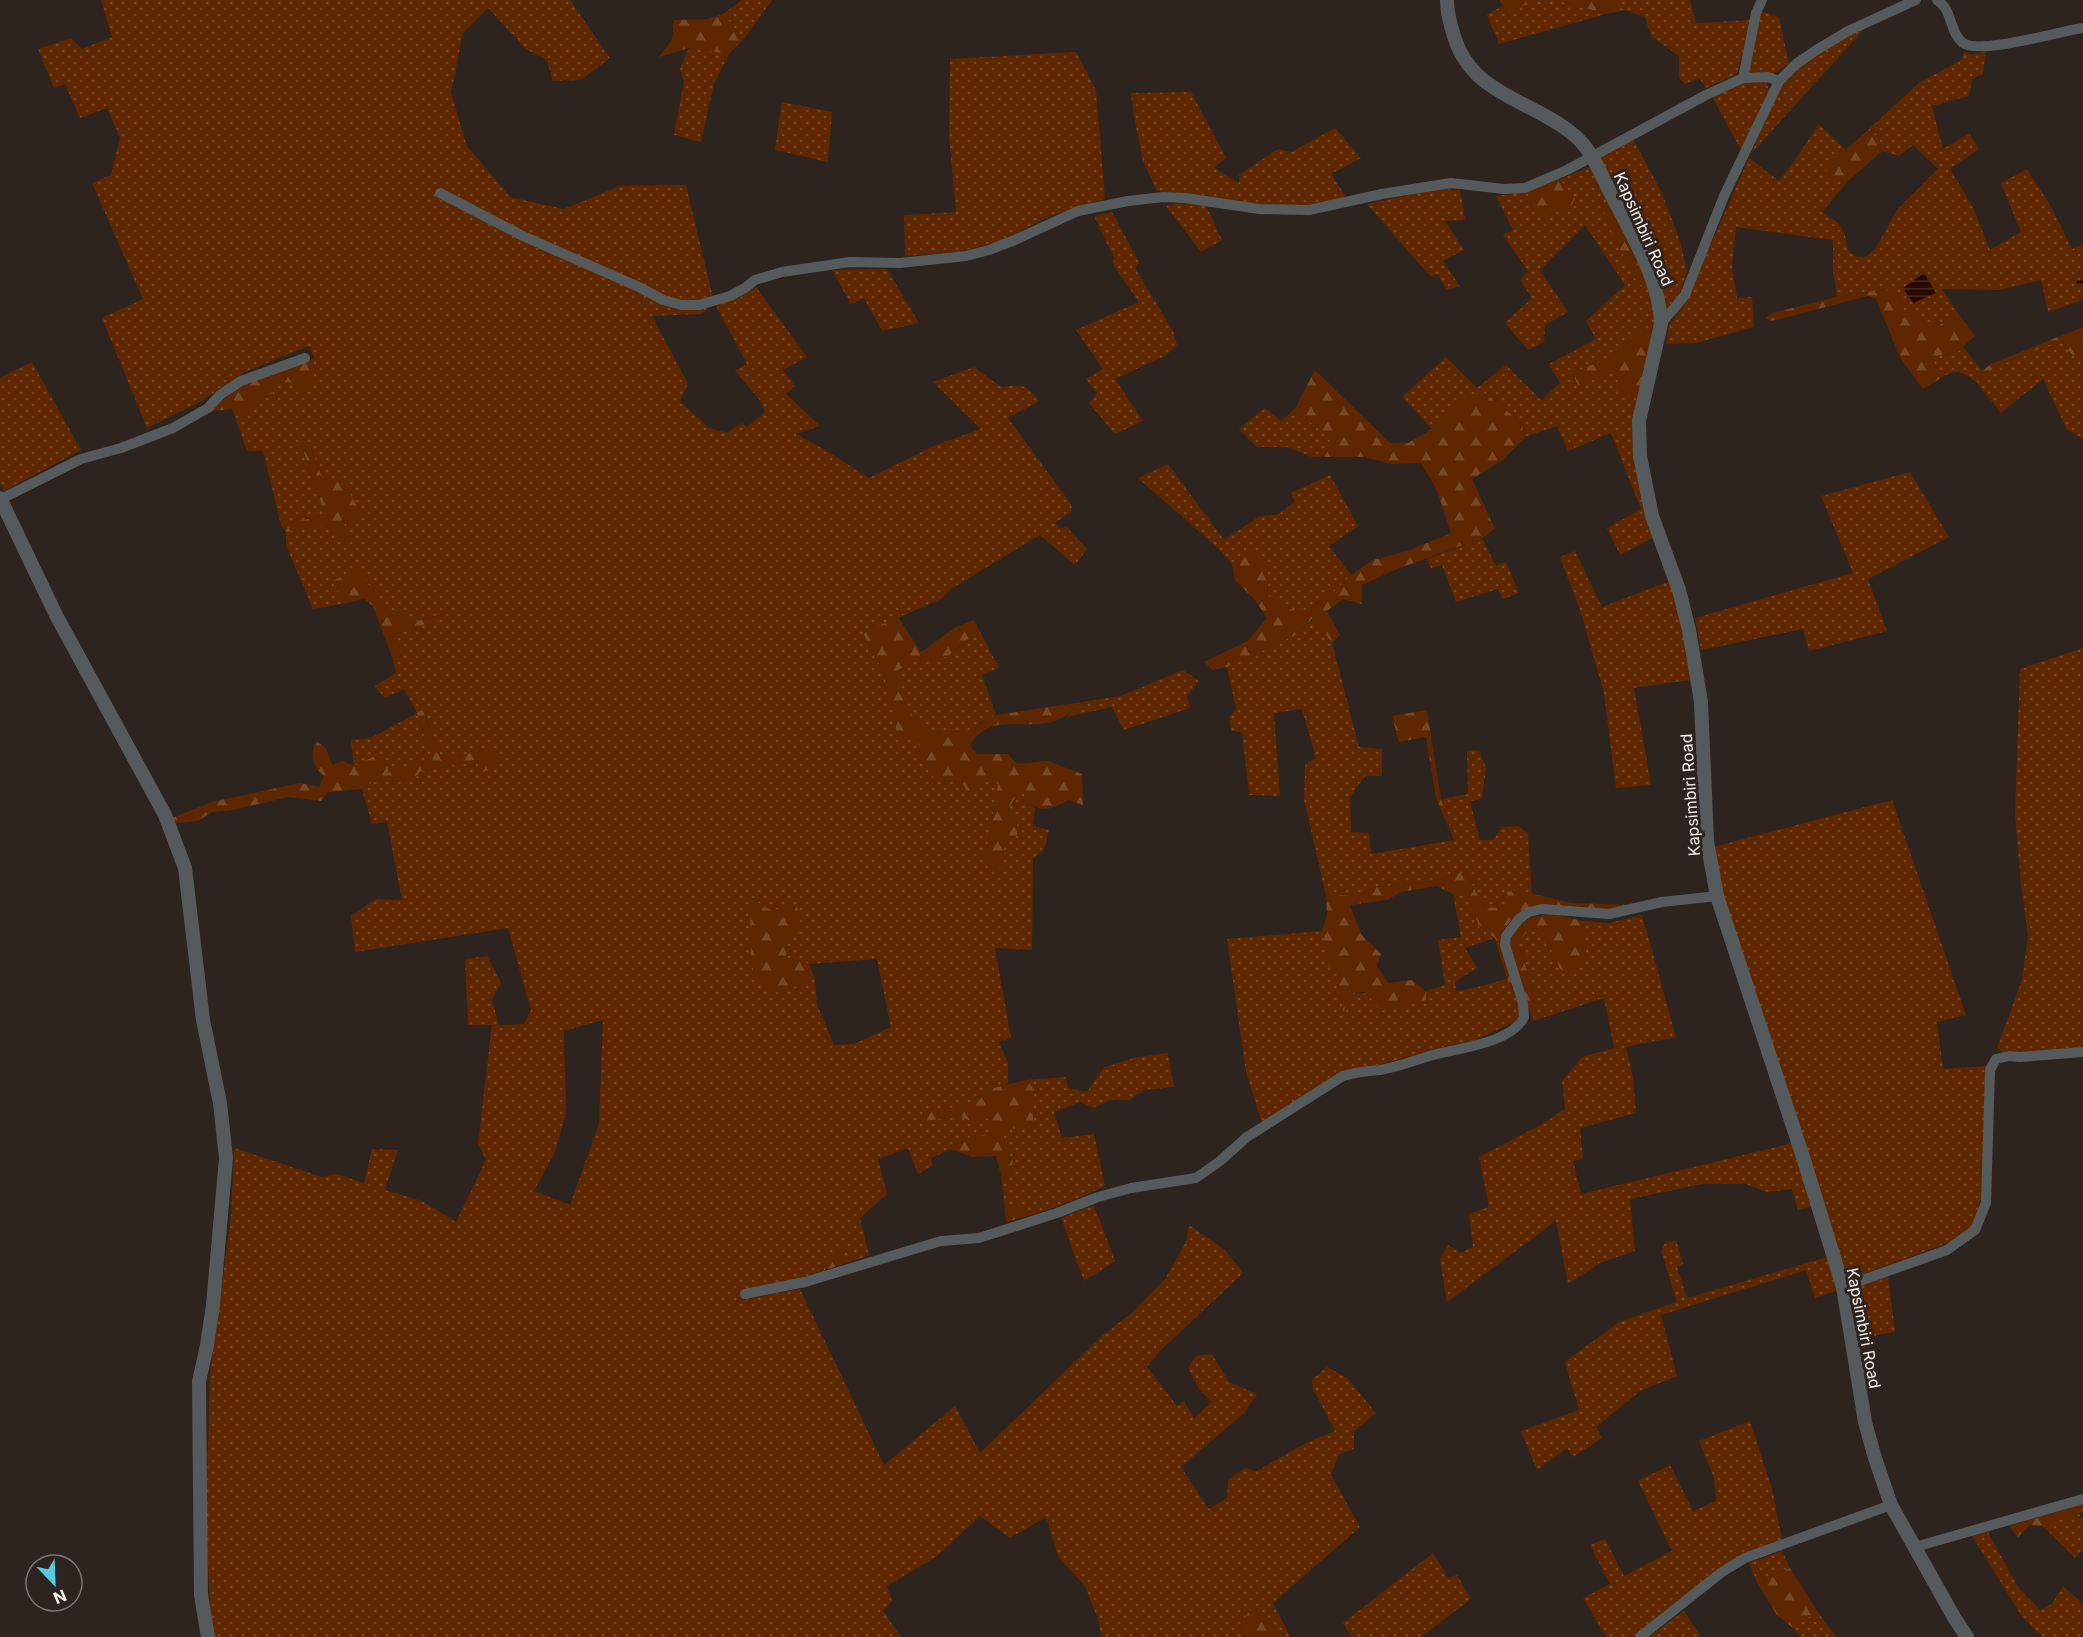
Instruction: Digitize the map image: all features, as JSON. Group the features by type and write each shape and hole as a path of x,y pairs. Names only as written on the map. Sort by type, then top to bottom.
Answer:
{"street":[{"name":"Kapsimbiri Road","path":"1448,0 1447,10 1458,48 1461,56 1475,74 1491,87 1561,125 1575,136 1592,157 1635,241 1651,278 1661,313 1661,324 1639,421 1640,456 1652,516 1679,590 1689,630 1701,702 1707,841 1717,896 1843,1287 1865,1422 1891,1504 1967,1637"},
{"path":"1743,78 1756,14 1762,0"},
{"path":"1661,324 1685,295 1724,196 1779,81 1796,64 1848,31 1916,0"},
{"path":"1937,0 1943,4 1959,39 1965,45 1974,47 2009,43 2083,28"},
{"path":"440,193 482,216 663,300 682,305 699,305 730,296 746,288 755,280 782,272 850,262 900,263 966,256 998,247 1078,211 1128,201 1163,197 1185,198 1259,209 1309,210 1392,192 1451,183 1504,189 1525,188 1567,170 1706,94 1743,78 1768,77 1779,81"},
{"path":"208,1637 201,1583 199,1382 213,1305 226,1158 220,1103 203,1020 185,868 165,815 56,615 0,498 81,459 121,448 173,428 208,408 220,395 241,381 305,358"},
{"path":"745,1294 805,1282 941,1240 979,1238 1131,1188 1196,1178 1221,1161 1247,1137 1344,1076 1359,1071 1380,1070 1439,1053 1466,1049 1488,1042 1514,1029 1524,1017 1523,1003 1505,940 1513,926 1523,916 1542,909 1609,914 1662,902 1717,896"},
{"path":"1843,1287 1947,1250 1976,1230 1986,1203 1990,1070 1996,1059 2009,1056 2083,1052"},
{"path":"1916,1547 2083,1499"},
{"path":"1640,1637 1722,1572 1745,1558 1891,1504"}],"green space":[{"path":"101,0 570,0 610,58 581,80 553,81 547,60 526,49 488,8 463,33 451,93 467,146 510,197 564,209 620,186 686,185 714,302 739,298 756,287 807,357 783,370 795,386 786,394 820,426 796,434 869,478 936,445 981,429 933,382 974,367 1001,387 1023,386 1027,388 1039,401 1008,418 1071,504 1072,511 1055,523 1060,529 1067,527 1087,549 1075,565 1040,535 951,589 941,599 863,633 883,671 896,722 897,737 918,737 921,761 934,778 962,783 981,780 998,784 985,859 1001,867 1007,814 1016,796 1023,789 1026,803 1035,808 1033,826 1049,830 1044,850 1033,858 1032,950 995,948 1011,1038 999,1042 1008,1063 1008,1084 990,1089 976,1103 928,1121 960,1116 970,1121 988,1119 993,1133 965,1139 951,1149 931,1158 932,1166 918,1174 908,1148 878,1159 887,1194 860,1218 869,1255 853,1261 843,1248 826,1258 825,1270 792,1281 740,1292 744,1300 800,1289 884,1465 955,1406 980,1453 1103,1335 1132,1313 1165,1279 1186,1242 1189,1225 1225,1250 1243,1273 1159,1352 1147,1367 1177,1406 1184,1401 1194,1418 1212,1402 1199,1389 1188,1368 1196,1356 1212,1354 1229,1382 1257,1394 1244,1413 1181,1467 1209,1509 1227,1498 1228,1480 1245,1468 1257,1471 1306,1443 1335,1431 1313,1389 1312,1380 1327,1367 1347,1378 1376,1413 1354,1431 1354,1449 1339,1454 1331,1475 1360,1527 1273,1603 1290,1637 1278,1637 1270,1619 1242,1621 1241,1637 1101,1637 1099,1622 1085,1586 1059,1558 1046,1517 1010,1538 980,1516 937,1556 887,1586 892,1601 883,1611 901,1637 213,1637 206,1520 210,1374 231,1216 234,1148 322,1177 337,1174 364,1183 372,1149 398,1150 385,1190 422,1201 456,1222 486,1160 478,1143 492,1025 468,1025 465,959 487,956 501,983 492,1000 499,1025 524,1024 531,1010 508,928 355,952 351,916 376,899 402,900 387,822 372,824 362,789 373,782 414,779 420,772 476,760 481,771 494,769 498,762 492,749 441,759 424,710 417,713 404,689 385,698 375,686 396,673 393,659 401,655 395,634 423,625 446,613 412,622 390,618 379,596 369,586 332,582 347,603 313,609 286,545 286,532 325,525 339,542 350,541 344,524 364,516 322,478 310,445 301,445 325,515 281,525 263,451 247,451 232,408 245,415 258,398 272,394 273,383 290,382 314,358 309,346 245,372 200,402 147,428 102,318 143,299 92,183 111,175 120,138 107,108 80,118 65,84 54,88 38,49 71,38 82,49 112,37","holes":["714,302 747,364 735,371 759,399 765,412 747,427 742,423 727,433 709,428 680,401 688,384 652,316 702,314","751,899 771,910 796,907 785,946 787,958 809,964 877,959 891,1027 854,1044 834,1045 817,1004 815,979 792,988","603,1020 599,1124 570,1205 534,1191 555,1152 566,1113 564,1031"]},
{"path":"742,0 772,0 744,39 723,14"},
{"path":"1500,0 1545,0 1504,11"},
{"path":"1545,0 1568,3 1606,14 1499,44 1487,15 1502,6 1504,11"},
{"path":"1545,0 1610,0 1624,10 1606,14 1568,3"},
{"path":"1610,0 1690,0 1696,23 1751,20 1737,74 1706,88 1700,79 1685,84 1679,78 1679,56 1651,36 1645,17 1624,10"},
{"path":"1761,11 1779,17 1789,64 1774,73 1750,73 1748,69"},
{"path":"723,14 744,39 729,54 689,48 659,57 672,40 674,20 708,19"},
{"path":"1866,27 1751,154 1783,81 1807,61 1836,42"},
{"path":"689,48 729,54 714,84 701,142 674,135 684,81 680,69"},
{"path":"1986,51 1983,74 1972,79 1969,96 1932,106 1943,149 1969,133 1979,149 1950,169 1973,207 1990,250 2021,232 2001,183 2027,169 2050,205 2072,249 2083,244 2083,300 2048,312 2041,280 1999,290 1942,289 1957,312 1937,326 1927,326 1913,312 1900,313 1885,289 1837,297 1833,269 1833,240 1736,227 1732,267 1737,298 1752,297 1754,327 1696,343 1666,344 1669,325 1684,305 1749,158 1779,181 1819,124 1846,150 1830,164 1837,176 1847,182 1822,212 1841,226 1847,249 1855,256 1866,257 1875,249 1897,210 1938,169 1913,145 1899,156 1882,151 1879,137 1867,131 1920,82 1962,60 1964,52 1974,54"},
{"path":"1076,52 1096,90 1105,199 1050,216 1004,240 960,252 905,256 904,215 956,212 949,135 950,59"},
{"path":"1743,81 1766,82 1769,90 1742,152 1712,96"},
{"path":"1191,92 1226,158 1214,168 1239,183 1239,175 1278,149 1292,152 1335,128 1361,158 1331,174 1346,197 1310,205 1263,205 1157,191 1143,161 1131,93"},
{"path":"782,102 832,112 828,162 775,150"},
{"path":"1867,131 1879,137 1882,151 1847,182 1837,176 1830,181 1823,177 1830,164"},
{"path":"1633,139 1662,193 1681,244 1687,272 1680,293 1666,310 1600,157"},
{"path":"1592,166 1609,205 1603,217 1638,270 1651,299 1654,314 1654,329 1641,332 1612,357 1572,374 1578,385 1614,371 1622,391 1637,397 1634,424 1655,537 1620,555 1607,528 1641,509 1611,433 1568,451 1557,426 1525,437 1517,419 1470,395 1432,429 1402,397 1446,357 1477,388 1506,365 1541,400 1560,383 1549,364 1596,339 1586,321 1625,285 1585,225 1540,270 1568,312 1545,325 1544,342 1528,350 1505,323 1532,298 1520,280 1528,271 1503,235 1513,230 1496,196 1527,192 1534,209 1575,199 1560,179"},
{"path":"1560,179 1575,199 1571,206 1542,215 1534,209 1527,192"},
{"path":"1438,189 1460,190 1465,220 1445,221 1464,250 1443,261 1460,286 1447,290 1437,274 1431,277 1367,204"},
{"path":"1178,203 1206,205 1222,240 1201,252 1166,206"},
{"path":"1609,205 1626,235 1648,288 1638,284 1603,216"},
{"path":"1112,212 1139,262 1135,268 1173,331 1177,345 1165,356 1115,379 1143,421 1115,434 1089,403 1097,393 1086,379 1103,369 1076,330 1139,302 1113,265 1114,258 1094,216"},
{"path":"887,269 919,323 882,331 864,298 851,304 832,270"},
{"path":"1885,289 1901,298 1901,313 1913,312 1927,326 1938,326 1957,312 1975,336 1956,353 1931,357 1943,377 1923,389 1901,359 1876,299 1868,296 1771,321 1765,318 1772,313 1837,297"},
{"path":"2083,327 2083,358 2076,359 2060,340 1994,368 1976,382 1972,379 1991,364"},
{"path":"1654,329 1651,350 1637,397 1622,391 1614,371 1578,385 1572,373 1612,357 1641,332"},
{"path":"2060,340 2076,359 2083,358 2083,439 2067,430 2043,379 2001,413 1976,382 1994,368"},
{"path":"1963,347 1982,371 1972,379 1958,372 1943,377 1931,357 1956,353"},
{"path":"314,358 314,386 298,391 290,382 274,383 272,394 258,398 245,416 232,409 212,411 222,401 246,385"},
{"path":"32,362 81,450 4,491 0,483 0,378"},
{"path":"1315,370 1390,443 1408,443 1432,429 1470,395 1484,393 1517,419 1525,437 1504,459 1472,479 1495,529 1482,538 1392,571 1362,585 1362,604 1343,599 1327,611 1340,635 1332,643 1313,618 1294,636 1227,667 1213,670 1204,662 1248,641 1267,618 1255,600 1235,580 1232,564 1247,548 1267,569 1268,596 1300,614 1334,592 1351,575 1373,560 1410,550 1451,533 1437,490 1421,463 1392,464 1364,457 1312,457 1324,450 1331,440 1295,409"},
{"path":"1265,408 1281,421 1295,409 1331,440 1324,450 1312,457 1287,447 1257,447 1239,429"},
{"path":"301,444 310,445 322,478 340,478 364,517 344,524 350,541 339,542 325,525 286,532 281,525 325,515"},
{"path":"1168,464 1224,540 1260,516 1277,515 1295,502 1291,493 1330,475 1358,526 1329,546 1351,575 1334,592 1300,614 1268,596 1267,569 1247,549 1232,564 1220,550 1138,478"},
{"path":"1910,472 1949,537 1868,579 1887,631 1809,651 1803,629 1701,650 1695,618 1853,573 1821,496"},
{"path":"1482,538 1496,566 1506,562 1519,593 1503,599 1498,589 1456,602 1442,565 1431,568 1427,559"},
{"path":"1575,551 1602,607 1670,581 1683,626 1690,680 1634,688 1651,785 1616,788 1604,693 1582,616 1560,557"},
{"path":"359,566 368,584 377,592 390,617 407,612 413,622 450,612 423,625 395,634 401,656 393,659 373,606 364,599 347,603 332,582"},
{"path":"898,617 921,652 956,627 974,620 979,630 947,657 916,660 896,671 907,708 926,733 966,731 996,715 1082,702 1056,721 1040,724 1007,724 986,729 970,746 977,754 1008,754 1017,764 1048,761 1082,774 1083,805 1068,800 1052,808 1037,808 1026,803 1023,789 1017,794 1007,811 1017,815 1017,835 1004,841 1001,867 989,873 985,859 998,784 981,780 969,794 962,783 934,778 921,761 918,737 896,737 896,722 883,671 863,633"},
{"path":"1314,618 1332,643 1359,747 1382,749 1382,776 1365,776 1350,797 1351,832 1369,833 1371,854 1454,840 1441,799 1468,794 1467,751 1479,750 1486,768 1482,799 1470,801 1480,840 1493,840 1502,827 1519,826 1528,834 1532,894 1518,890 1508,892 1510,903 1500,908 1484,907 1466,873 1452,873 1435,881 1376,887 1360,895 1326,895 1304,800 1305,765 1316,758 1302,709 1274,713 1280,796 1249,795 1242,732 1231,731 1229,717 1236,709 1227,667 1294,636"},
{"path":"979,630 999,668 982,675 996,715 966,731 926,733 907,708 895,671 916,660 947,657"},
{"path":"2083,648 2083,1047 2060,1051 2003,1052 1997,1048 2022,980 2028,935 2015,814 2020,669"},
{"path":"1183,670 1199,681 1187,696 1190,708 1124,730 1112,707 1066,717 1082,702 1121,696"},
{"path":"423,709 441,759 492,749 498,762 495,769 481,772 475,760 420,772 414,779 373,782 362,789 328,792 321,801 288,797 233,810 212,812 198,821 176,823 172,818 212,802 300,783 319,787 324,776 317,769 313,760 316,741 326,748 332,765 343,761 354,766 377,755 389,761 387,773 433,760 417,713"},
{"path":"1427,710 1441,799 1454,840 1436,798 1426,737 1399,742 1392,716"},
{"path":"417,713 433,760 387,773 354,766 351,740 371,738"},
{"path":"1892,800 1966,1015 1937,1022 1943,1069 1987,1066 1987,1120 1981,1198 1976,1221 1969,1232 1955,1240 1845,1281 1723,893 1713,847"},
{"path":"1452,873 1466,873 1484,907 1500,908 1509,903 1507,892 1518,890 1571,903 1631,905 1616,910 1528,909 1512,919 1502,932 1514,985 1507,979 1495,938 1480,928 1465,891 1453,894 1437,886 1401,892 1387,900 1350,905 1361,934 1381,954 1377,966 1388,983 1412,980 1426,991 1426,1001 1381,1011 1365,992 1354,992 1343,1012 1337,970 1329,965 1322,931 1327,915 1326,895 1360,895 1376,887 1435,881"},
{"path":"1465,891 1480,928 1495,938 1465,948 1477,968 1455,982 1456,991 1507,979 1514,985 1521,1012 1515,1022 1473,1041 1383,1064 1345,1071 1262,1123 1246,1072 1227,939 1322,931 1329,964 1337,970 1343,1011 1354,992 1426,1001 1426,991 1445,985 1438,940 1461,937 1453,894"},
{"path":"750,899 771,910 797,907 802,930 785,946 787,958 809,964 815,979 792,988 763,988 751,965"},
{"path":"1554,914 1582,921 1587,960 1571,974 1560,969 1542,928 1529,929 1518,943 1534,992 1533,1021 1509,947 1511,938 1519,926 1531,918"},
{"path":"1642,915 1676,1037 1626,1047 1633,1077 1636,1113 1580,1128 1583,1159 1573,1161 1581,1194 1793,1143 1811,1206 1798,1210 1792,1189 1766,1192 1746,1184 1702,1184 1630,1199 1635,1251 1600,1263 1568,1284 1556,1221 1447,1302 1440,1259 1448,1245 1460,1253 1473,1247 1469,1214 1489,1207 1479,1157 1542,1124 1565,1109 1562,1081 1582,1057 1614,1048 1604,998 1533,1021 1534,991 1518,943 1529,929 1542,928 1560,969 1587,960 1582,921 1609,923"},
{"path":"1168,1053 1174,1087 1144,1090 1130,1100 1111,1100 1093,1108 1080,1102 1054,1112 1062,1138 1094,1134 1105,1186 1035,1214 1004,1202 1001,1175 1011,1175 1013,1159 1005,1147 1003,1130 1034,1089 1026,1080 1066,1077 1068,1088 1087,1092 1104,1067 1138,1057"},
{"path":"1026,1080 1034,1089 1033,1125 1003,1131 1005,1147 1013,1159 1011,1175 1001,1175 996,1156 972,1157 951,1149 965,1139 992,1133 988,1119 970,1121 960,1116 927,1121 922,1113 976,1103 990,1089"},
{"path":"1004,1202 1035,1214 1006,1222"},
{"path":"1094,1205 1115,1261 1084,1281 1061,1218"},
{"path":"1676,1240 1683,1264 1677,1267 1687,1298 1828,1257 1838,1290 1815,1298 1806,1270 1661,1315 1677,1376 1640,1391 1596,1427 1602,1438 1573,1457 1567,1448 1537,1470 1521,1431 1579,1410 1565,1362 1619,1322 1677,1302 1661,1251 1665,1243"},
{"path":"843,1248 853,1261 825,1270 825,1258"},
{"path":"1888,1275 1895,1332 1862,1338 1853,1288"},
{"path":"1750,1421 1772,1489 1782,1539 1739,1557 1716,1571 1632,1637 1606,1637 1583,1598 1610,1584 1590,1545 1605,1539 1624,1576 1672,1551 1638,1481 1670,1465 1693,1511 1716,1501 1714,1478 1699,1441"},
{"path":"2083,1504 2083,1512 2043,1526 2030,1525 2018,1537 2009,1526"},
{"path":"2078,1513 2083,1519 2083,1550 2075,1558 2043,1526"},
{"path":"1988,1532 2018,1587 2040,1610 2052,1604 2063,1586 2083,1604 2083,1637 2043,1637 2023,1618 1972,1536"},
{"path":"1782,1551 1790,1568 1757,1582 1749,1563"},
{"path":"1433,1553 1449,1579 1457,1575 1471,1599 1421,1637 1351,1637 1343,1623"},
{"path":"1790,1568 1817,1611 1793,1628 1777,1615 1757,1582"},
{"path":"1255,1604 1270,1619 1278,1637 1241,1637 1242,1621"},
{"path":"1684,1611 1701,1637 1649,1637"},
{"path":"1817,1611 1836,1637 1800,1637 1793,1628"}],"shaded area":[{"path":"1924,273 1936,293 1913,303 1903,288"}],"waterway":[{"path":"2078,282 2083,282"}]}
